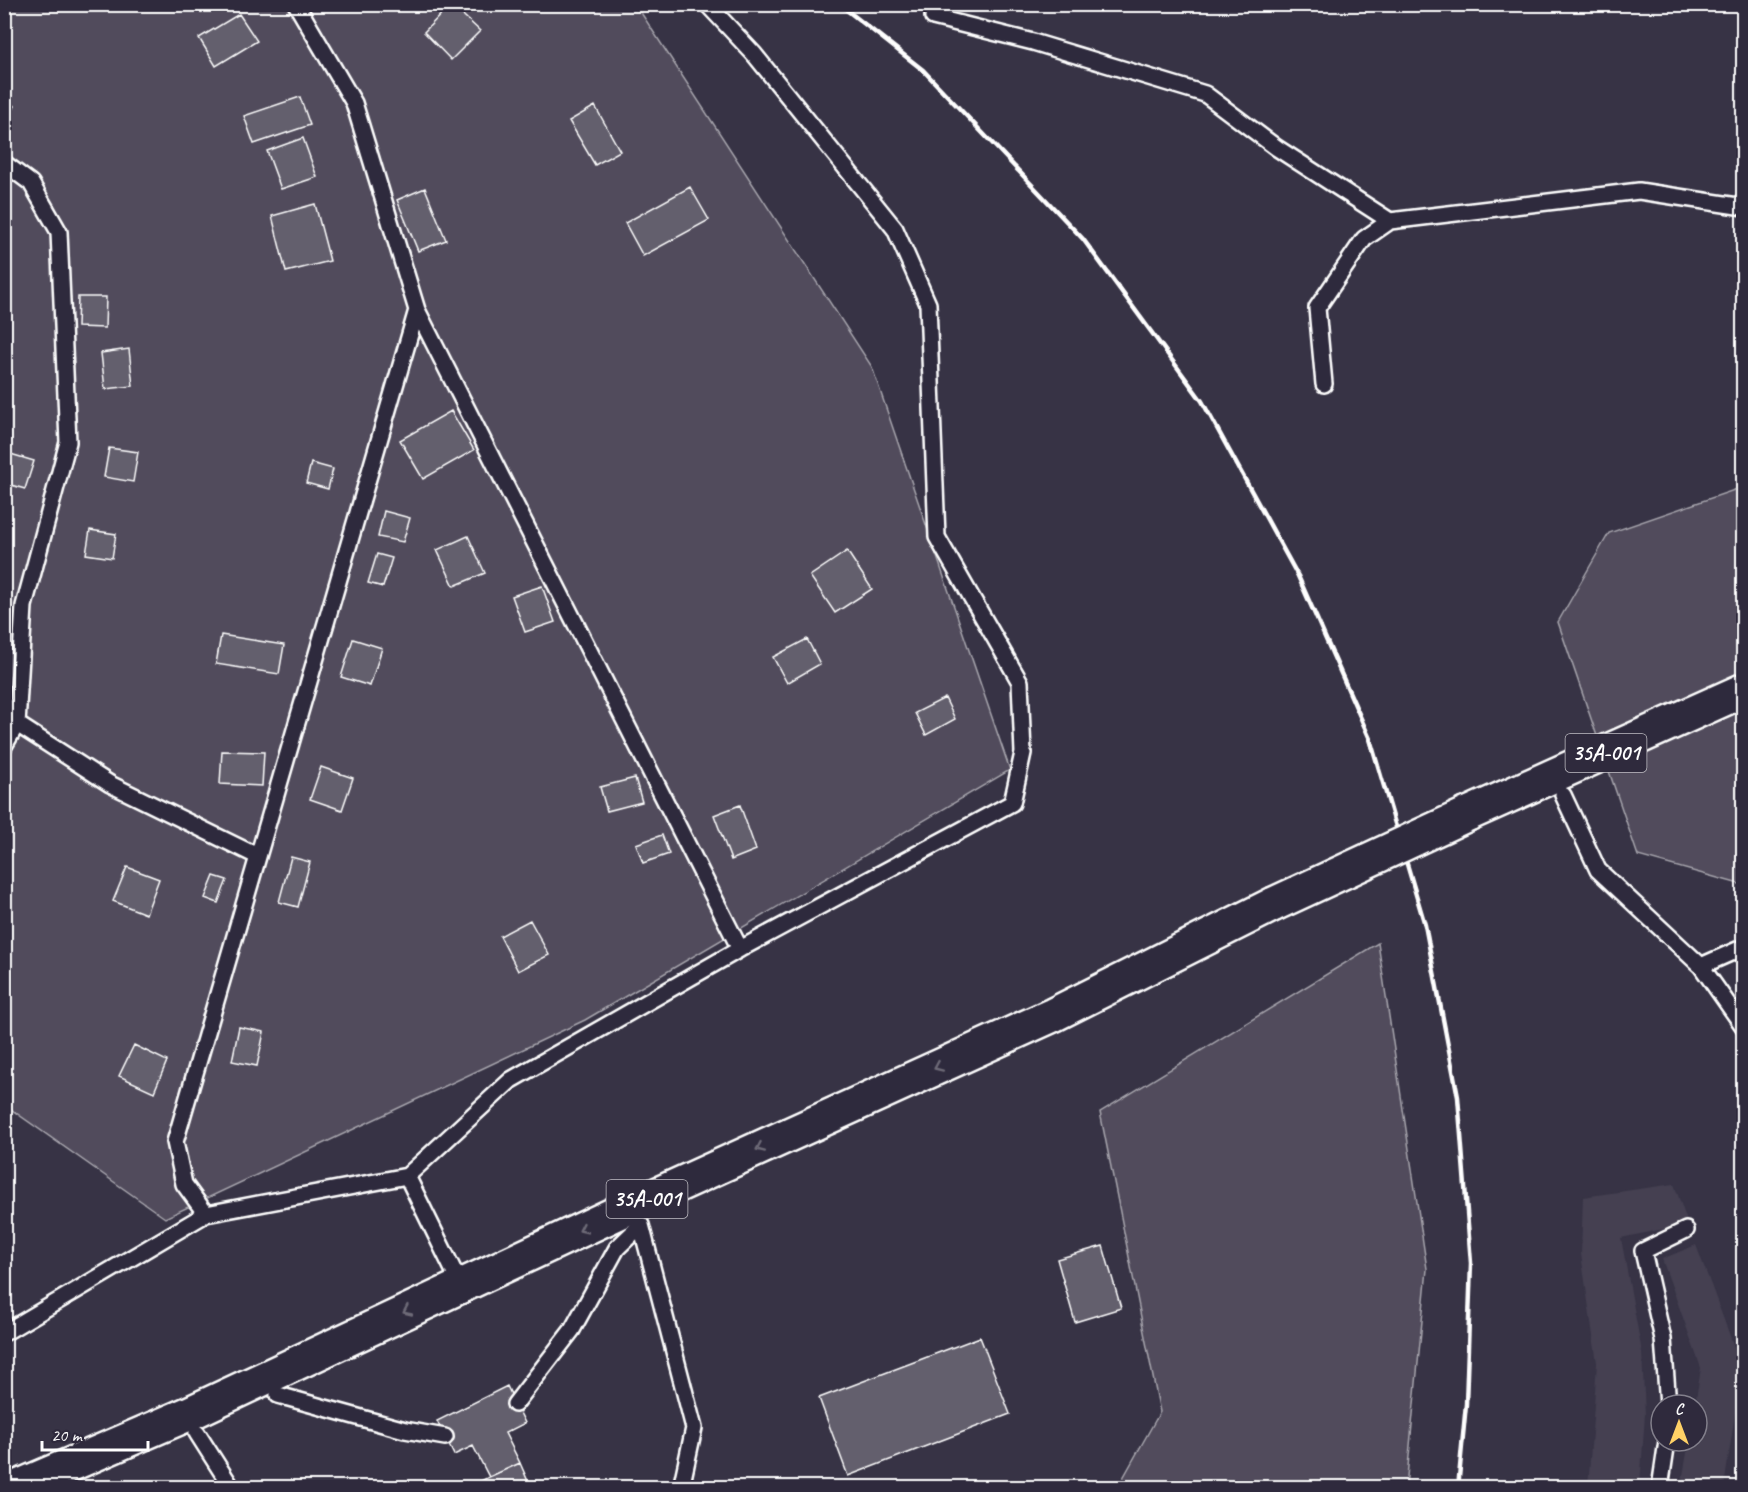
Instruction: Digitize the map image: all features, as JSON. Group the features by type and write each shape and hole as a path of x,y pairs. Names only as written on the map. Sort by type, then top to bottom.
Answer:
{"main road":[{"name":"35А-001","path":"1558,786 1743,690"},
{"name":"35А-001","path":"70,1488 278,1395 466,1296 1053,1015 1472,823 1558,786 1743,713"},
{"name":"35А-001","path":"16,1488 466,1296 641,1225 1062,1034 1278,913"}],"lane":[{"path":"296,4 354,103 417,310 740,949"},
{"path":"4,1334 206,1214 407,1176 511,1080 740,949 1012,803 1023,753 1020,682 937,537 928,304 895,229 754,54 707,4"},
{"path":"933,17 1033,42 1205,94 1277,148 1390,221"},
{"path":"4,163 31,183 59,232 68,442 24,606 16,724 4,746"},
{"path":"1324,384 1317,308 1364,239 1390,221 1639,191 1743,207"},
{"path":"206,1214 184,1184 175,1142 417,310"},
{"path":"16,724 110,784 257,856"},
{"path":"1558,786 1598,870 1701,966 1743,1027"},
{"path":"1701,966 1743,947"},
{"path":"407,1176 466,1296"},
{"path":"515,1404 572,1330 617,1248 641,1225 694,1428 681,1488"},
{"path":"1667,1393 1663,1339 1643,1251 1686,1230"},
{"path":"278,1395 405,1430 445,1437"},
{"path":"197,1433 232,1488"},
{"path":"1660,1488 1665,1453"}],"shaded area":[{"path":"5,5 636,5 872,367 1010,770 585,1020 165,1218 5,1105"},
{"path":"1743,487 1743,885 1638,856 1558,622 1609,533"},
{"path":"1378,943 1427,1269 1406,1487 1118,1487 1160,1412 1100,1112"},
{"path":"1674,1184 1688,1224 1621,1238 1642,1352 1645,1414 1640,1487 1588,1487 1597,1363 1581,1254 1583,1197"},
{"path":"1696,1245 1742,1368 1724,1487 1681,1487 1687,1453 1709,1453 1709,1393 1697,1393 1701,1368 1662,1259"}],"building":[{"path":"85,4 101,4 98,11"},
{"path":"451,4 480,31 451,60 424,32"},
{"path":"239,14 257,41 216,66 199,38"},
{"path":"300,97 310,125 254,144 244,116"},
{"path":"4,101 15,106 8,119 4,117"},
{"path":"595,106 620,151 595,165 569,121"},
{"path":"303,138 317,177 281,189 267,151"},
{"path":"690,187 709,220 643,256 625,223"},
{"path":"425,188 446,240 418,251 397,200"},
{"path":"315,204 330,261 286,272 272,216"},
{"path":"78,297 106,297 105,328 77,327"},
{"path":"129,349 133,386 105,389 101,353"},
{"path":"451,411 474,450 423,479 400,440"},
{"path":"109,448 138,452 133,482 104,477"},
{"path":"4,452 34,461 25,489 4,483"},
{"path":"311,463 333,469 328,489 306,483"},
{"path":"384,511 410,518 403,542 378,537"},
{"path":"90,530 116,534 112,558 86,554"},
{"path":"468,536 485,573 454,586 437,550"},
{"path":"847,551 872,589 835,613 810,576"},
{"path":"377,554 392,558 383,587 368,583"},
{"path":"542,586 555,622 525,632 512,596"},
{"path":"221,635 284,645 279,674 216,664"},
{"path":"353,639 382,648 370,686 341,677"},
{"path":"807,639 820,664 787,683 773,657"},
{"path":"945,698 955,719 926,735 915,713"},
{"path":"222,751 264,752 262,786 220,784"},
{"path":"321,767 353,778 342,810 310,799"},
{"path":"635,778 642,802 607,811 600,787"},
{"path":"740,805 756,850 731,860 714,815"},
{"path":"662,835 669,854 643,863 636,844"},
{"path":"291,857 310,862 298,907 279,902"},
{"path":"127,867 159,879 146,914 113,901"},
{"path":"214,876 227,880 218,903 205,898"},
{"path":"530,920 549,955 518,971 500,936"},
{"path":"239,1027 264,1032 257,1066 232,1061"},
{"path":"134,1045 167,1061 154,1092 119,1076"},
{"path":"1103,1246 1121,1308 1075,1322 1057,1259"},
{"path":"980,1337 1010,1414 848,1476 819,1398"},
{"path":"507,1386 525,1423 505,1433 520,1463 489,1477 473,1446 454,1455 437,1421"},
{"path":"520,1463 531,1488 467,1488 489,1477"}],"railway":[{"path":"839,4 923,70 1083,239 1202,401 1298,576 1370,739 1425,925 1458,1097 1471,1263 1466,1404 1458,1488"}]}
